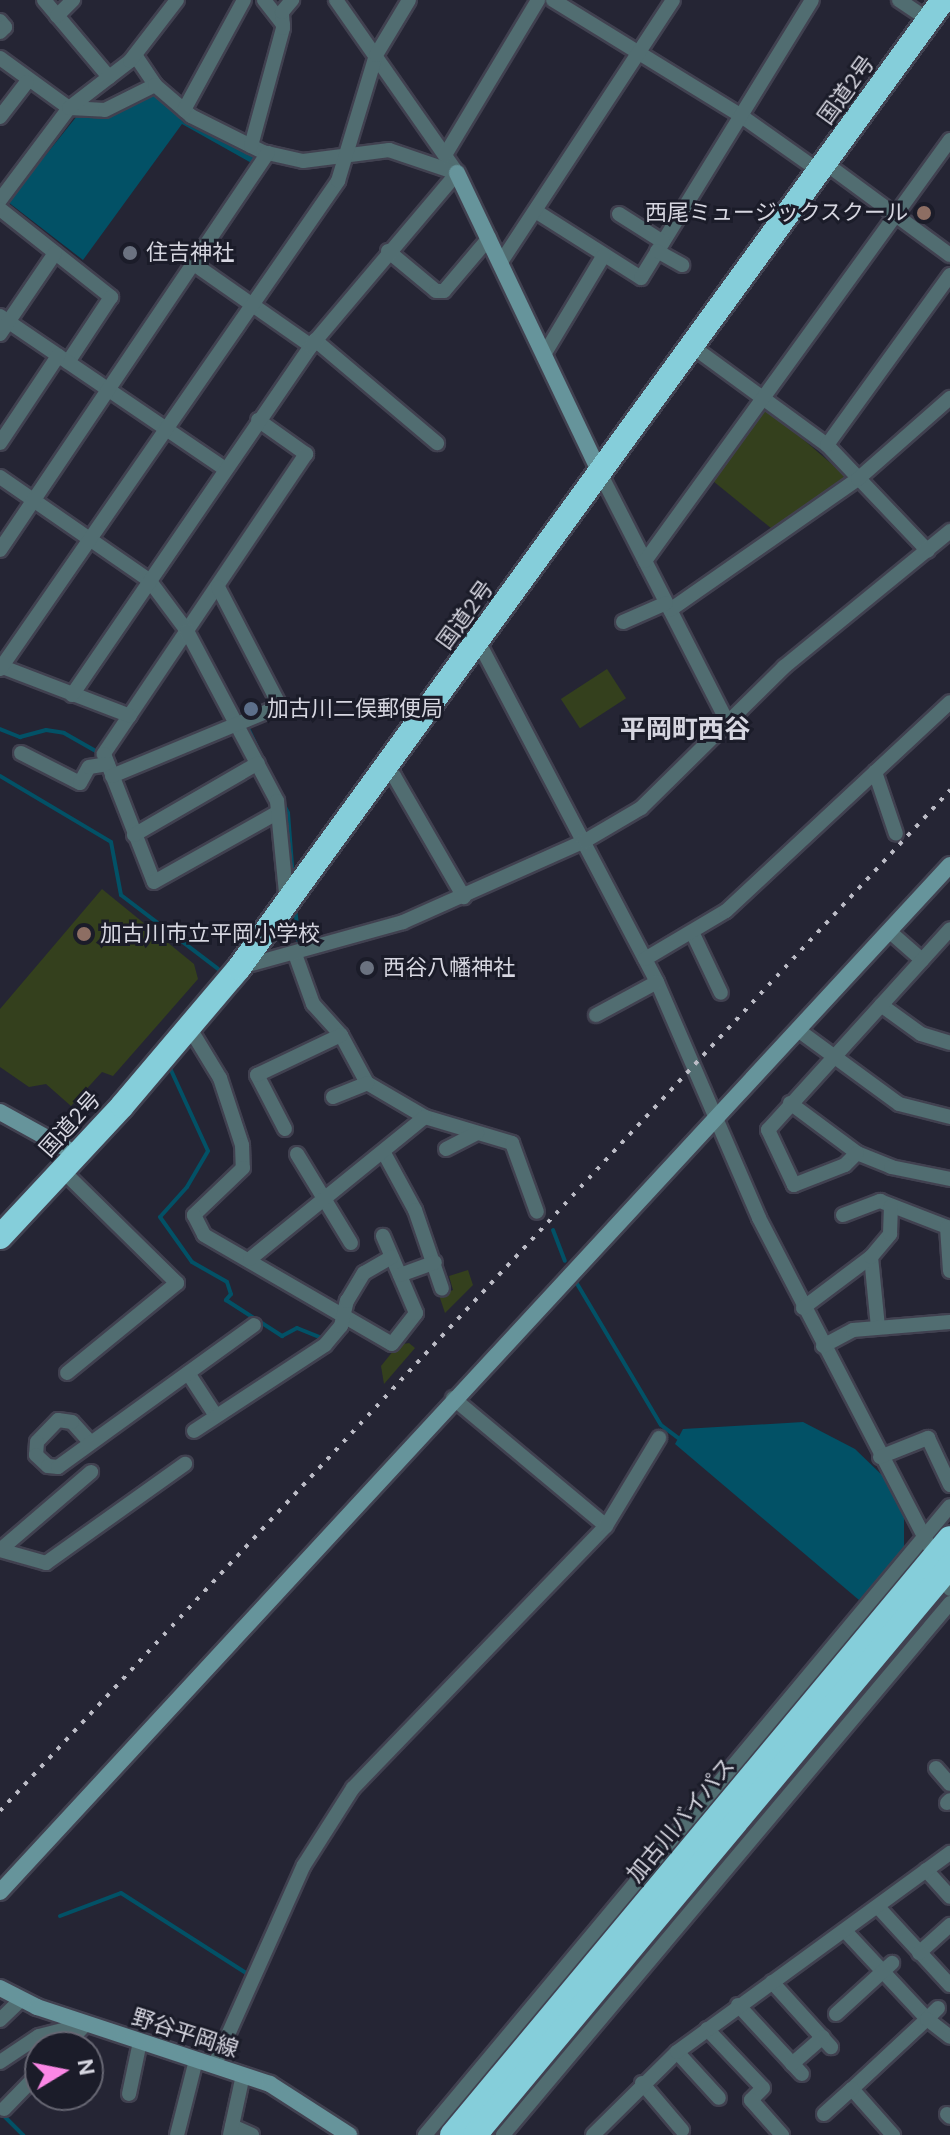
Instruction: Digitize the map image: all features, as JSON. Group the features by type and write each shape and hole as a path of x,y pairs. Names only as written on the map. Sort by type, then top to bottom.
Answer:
{"highway":[{"name":"国道2号","path":"0,1237 70,1163 239,968 943,0"},
{"name":"加古川バイパス","path":"452,2135 935,1540"},
{"name":"加古川バイパス","path":"475,2135 950,1566"}],"street":[{"path":"44,0 109,77"},
{"path":"57,16 73,0"},
{"path":"3,191 69,108 135,55 177,0"},
{"path":"184,110 244,0"},
{"path":"264,0 283,24"},
{"path":"251,146 283,24 282,12 292,0"},
{"path":"336,0 457,173 600,473 728,723"},
{"path":"130,716 0,667 93,538 338,181 376,55 409,0"},
{"path":"445,155 538,0"},
{"path":"553,0 571,4 639,54 895,214 950,255"},
{"path":"501,262 537,212 673,0"},
{"path":"537,212 641,278 812,0"},
{"path":"899,0 929,20"},
{"path":"0,21 5,27 0,32"},
{"path":"278,45 294,50"},
{"path":"135,55 155,85 184,110 268,153 303,161 389,150 457,173"},
{"path":"0,58 27,82 69,108 105,110 155,85"},
{"path":"0,117 27,82"},
{"path":"645,561 950,140"},
{"path":"0,550 268,153"},
{"path":"72,695 313,343 457,173"},
{"path":"0,209 111,297 0,443"},
{"path":"619,214 682,265"},
{"path":"388,251 436,291 444,291 489,238"},
{"path":"55,253 3,324 63,359 225,469"},
{"path":"545,353 604,255"},
{"path":"194,264 252,306 313,343 437,443"},
{"path":"827,445 950,275"},
{"path":"693,347 827,445 928,551"},
{"path":"623,622 668,607 858,479 950,398"},
{"path":"258,420 306,454 104,754 150,878 161,882 278,812"},
{"path":"0,477 93,538 149,580 187,631 258,763 278,812 292,898"},
{"path":"239,968 299,953 464,897 585,841 641,808 784,667 950,531"},
{"path":"21,753 62,765 80,783 89,767 110,770 238,725 280,706 218,587"},
{"path":"478,641 657,982 803,1308 880,1457 935,1540"},
{"path":"645,959 693,934 726,911 950,702"},
{"path":"134,835 258,763"},
{"path":"385,770 394,776 464,897"},
{"path":"875,772 896,834"},
{"path":"0,1892 716,1113 798,1030 950,865"},
{"path":"857,1153 845,1165 794,1185 768,1130 950,929"},
{"path":"889,931 922,960"},
{"path":"693,934 721,993"},
{"path":"299,953 313,1004 341,1035 367,1083 425,1117 512,1143 537,1212"},
{"path":"596,1015 657,982"},
{"path":"881,1005 921,1034 948,1040"},
{"path":"189,1027 220,1078 242,1145 243,1168 194,1215 204,1235 392,1344 416,1313 383,1236"},
{"path":"798,1030 899,1104 950,1117"},
{"path":"285,1129 283,1110 257,1075 341,1035"},
{"path":"333,1097 367,1083"},
{"path":"790,1103 857,1153 891,1167 950,1179"},
{"path":"0,1112 70,1163 177,1283 81,1353 67,1373"},
{"path":"250,1259 425,1117"},
{"path":"446,1149 477,1133"},
{"path":"384,1153 435,1262 442,1289"},
{"path":"297,1154 322,1201 351,1243"},
{"path":"843,1215 880,1201 947,1227 950,1271"},
{"path":"803,1308 871,1257 890,1234 891,1206"},
{"path":"194,1431 325,1345 364,1273 392,1257"},
{"path":"871,1257 878,1327"},
{"path":"400,1275 435,1262"},
{"path":"230,1322 239,1335"},
{"path":"823,1346 853,1330 950,1322"},
{"path":"90,1442 254,1325"},
{"path":"188,1373 216,1416"},
{"path":"453,1398 606,1526"},
{"path":"214,2066 304,1865 353,1788 606,1526 659,1438"},
{"path":"880,1457 928,1438 950,1485"},
{"path":"0,1550 46,1563 185,1464"},
{"path":"0,1550 78,1489 91,1472"},
{"path":"425,2135 935,1540 950,1506"},
{"path":"503,2135 950,1603"},
{"path":"936,1768 950,1784"},
{"path":"602,2132 642,2083 677,2052 738,2005 846,1932 950,1853"},
{"path":"926,1870 950,1897"},
{"path":"878,1907 950,1985"},
{"path":"919,1953 950,1925"},
{"path":"846,1932 888,1967 933,2013 950,2037"},
{"path":"836,2014 888,1967"},
{"path":"738,2005 797,2069 827,2042 772,1982"},
{"name":"野谷平岡線","path":"0,1988 86,2024 243,2075 304,2103 349,2135"},
{"path":"0,2020 22,1999"},
{"path":"824,2114 933,2013"},
{"path":"79,2031 86,2024"},
{"path":"0,2062 39,2036 86,2024"},
{"path":"707,2029 763,2088 751,2100 774,2133"},
{"path":"129,2094 140,2042"},
{"path":"677,2052 719,2098"},
{"path":"177,2135 196,2060"},
{"path":"243,2075 231,2130 252,2135"},
{"path":"642,2083 682,2130"},
{"path":"852,2089 893,2135"},
{"path":"12,2106 24,2091"}],"green space":[{"path":"769,410 848,478 777,533 713,481 764,411"},
{"path":"607,669 626,698 580,728 561,699"},
{"path":"102,889 194,964 198,979 113,1076 102,1072 71,1106 46,1084 29,1087 0,1067 0,1009"},
{"path":"468,1270 473,1285 445,1313 439,1295 453,1290 449,1276"},
{"path":"409,1343 415,1348 384,1384 381,1366 398,1345"}],"water":[{"path":"154,90 184,123 259,160 255,165 182,124 83,260 8,202 77,116 92,116"},
{"path":"803,1422 855,1449 883,1476 904,1513 904,1550 859,1600 675,1444 683,1429"}],"waterway":[{"path":"248,728 288,813 293,878"},
{"path":"0,729 20,737 46,730 64,733 99,753"},
{"path":"0,776 111,842 121,895 218,969"},
{"path":"295,907 299,946"},
{"path":"170,1068 208,1151 187,1187 160,1217 192,1262 227,1282 231,1294 226,1300 282,1336 297,1328 324,1339"},
{"path":"553,1230 565,1261"},
{"path":"576,1282 661,1425 678,1438"},
{"path":"60,1916 121,1893 246,1973"},
{"path":"2,2114 23,2135"}],"railway":[{"path":"0,1811 950,790"}],"place":[{"name":"西尾ミュージックスクール","path":"924,213"},
{"name":"住吉神社","path":"130,253"},
{"name":"加古川二俣郵便局","path":"251,709"},
{"name":"加古川市立平岡小学校","path":"84,934"},
{"name":"西谷八幡神社","path":"367,968"}],"district":[{"name":"平岡町西谷","path":"685,730"}]}
